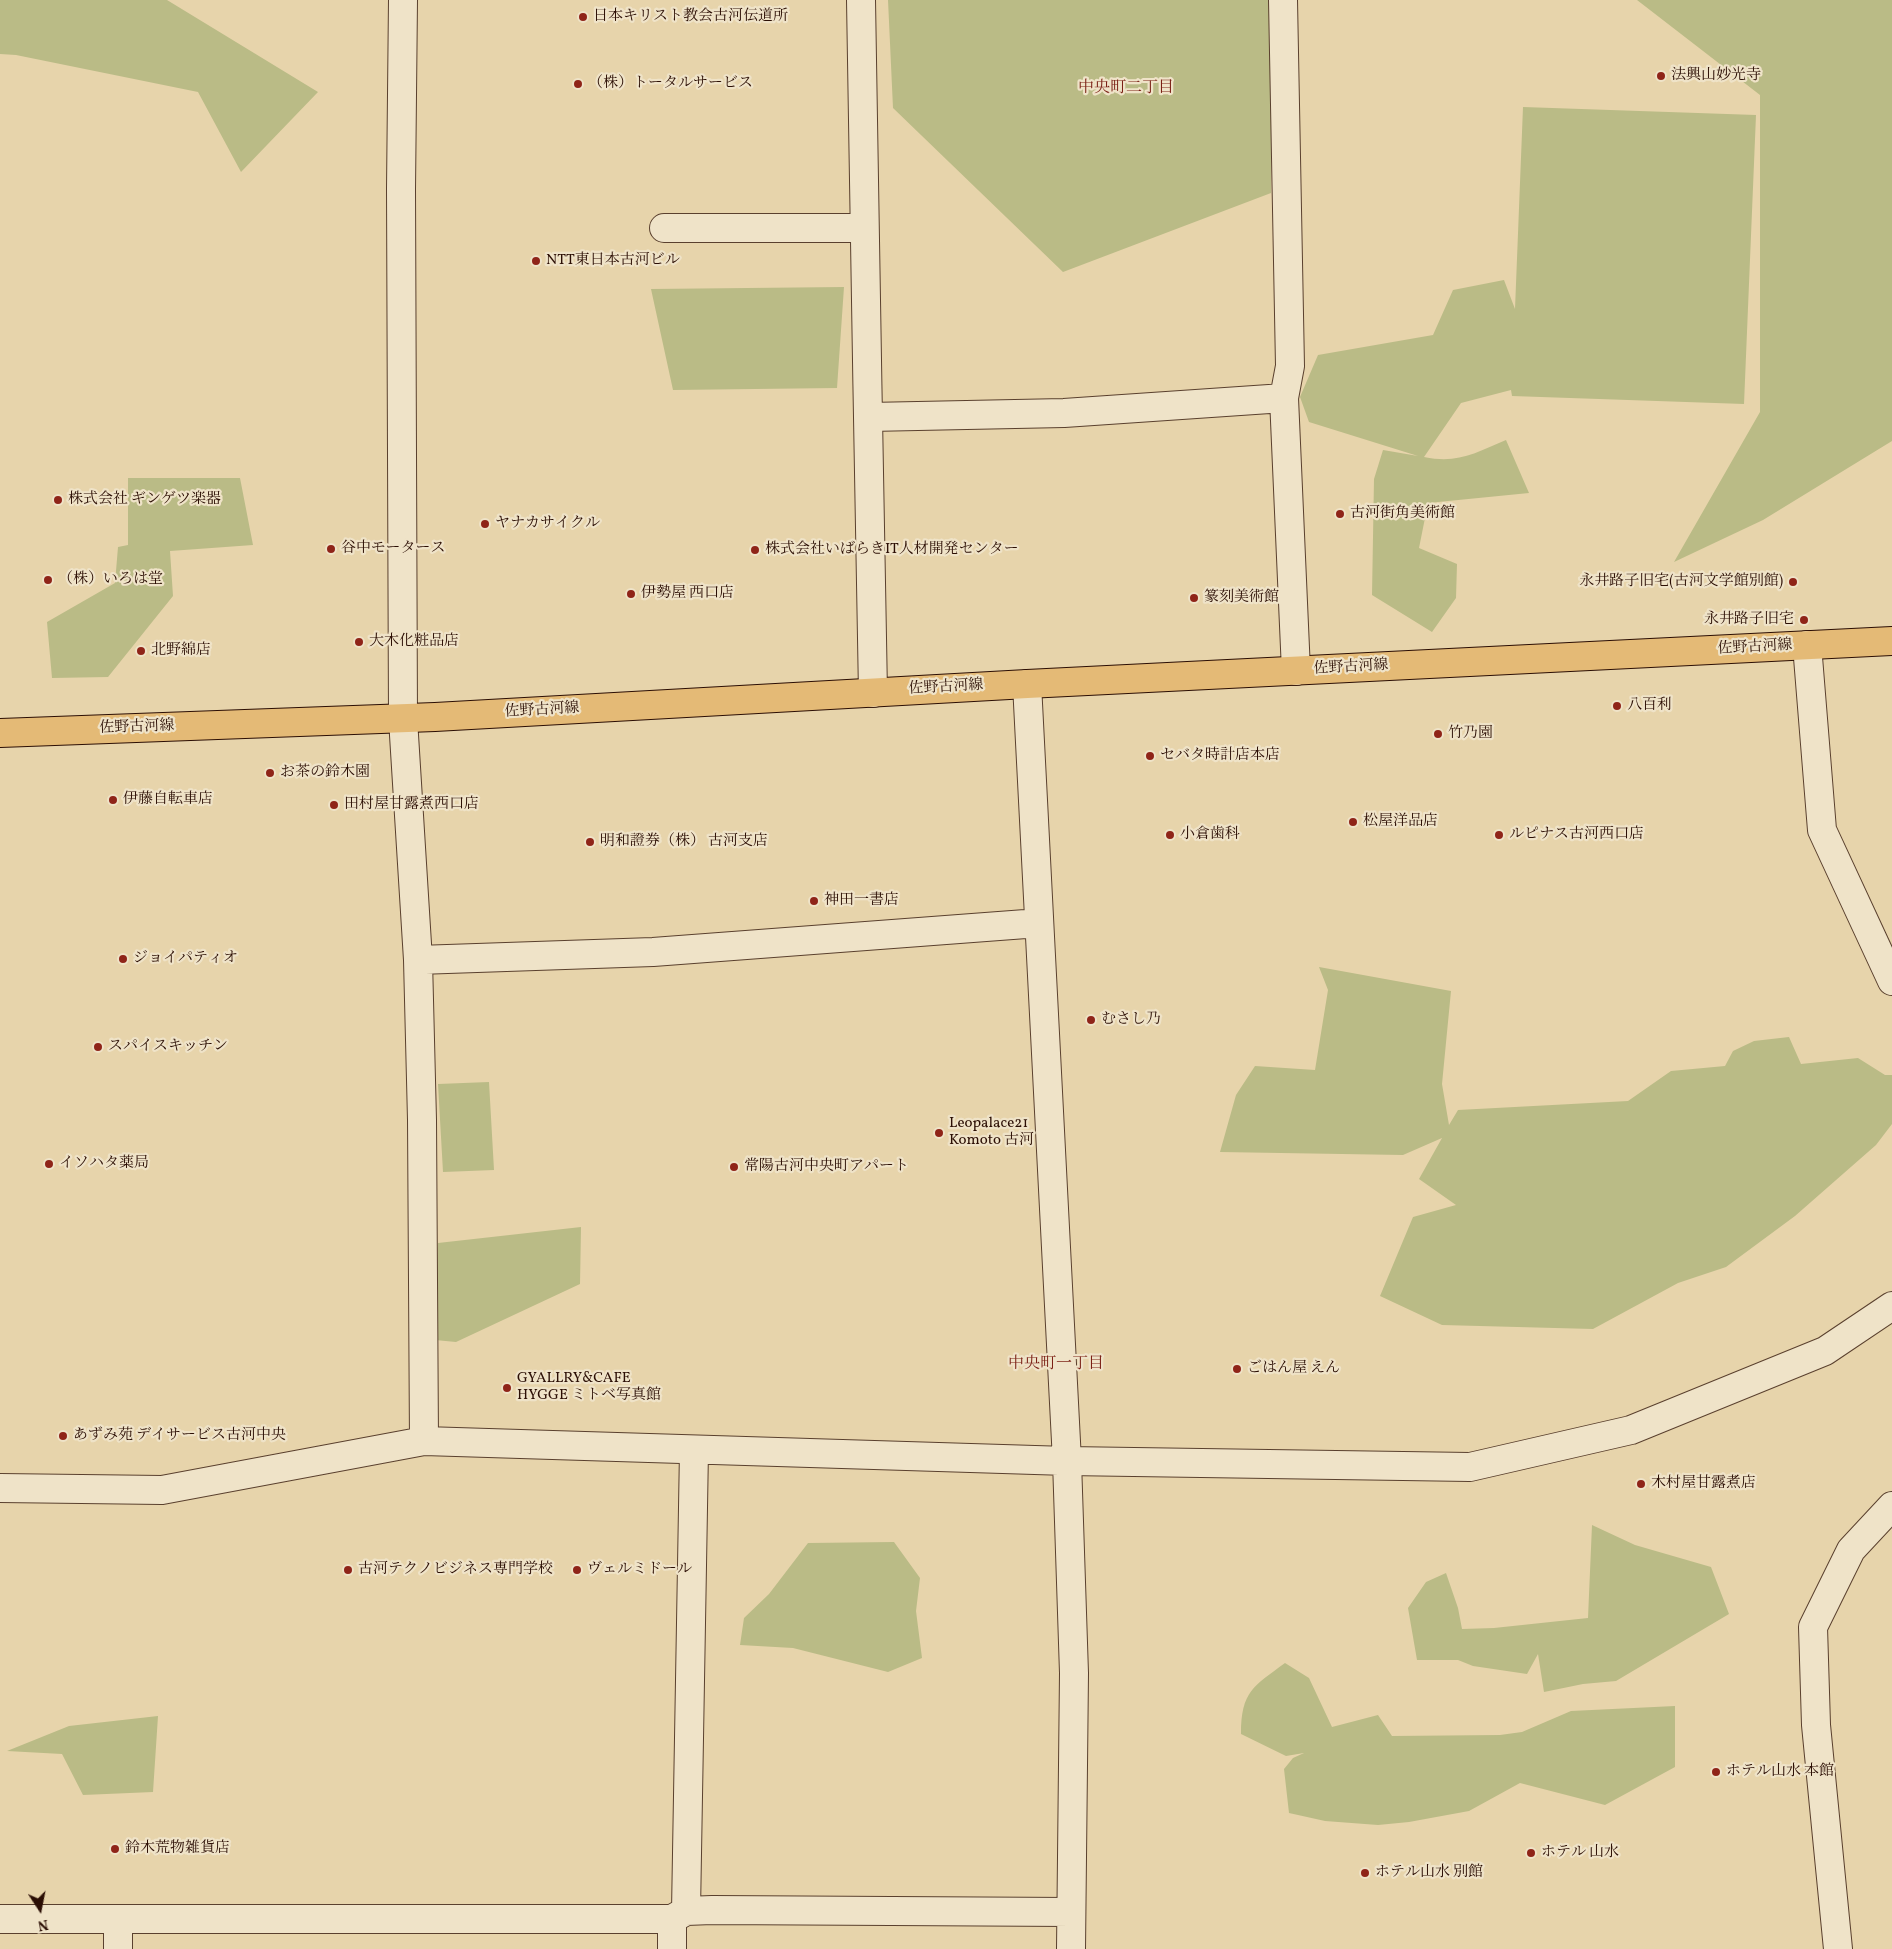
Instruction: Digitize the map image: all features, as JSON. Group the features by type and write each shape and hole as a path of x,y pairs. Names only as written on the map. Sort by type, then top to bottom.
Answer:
{"main road":[{"name":"佐野古河線","path":"0,733 403,718 1027,684 1892,641"}],"street":[{"path":"403,0 400,189 403,718 418,960 422,1130 424,1441"},
{"path":"861,0 863,228 869,417 873,693"},
{"path":"1282,0 1290,366 1284,398 1296,671"},
{"path":"664,228 863,228"},
{"path":"869,417 1064,413 1284,398"},
{"path":"1807,645 1822,830 1892,981"},
{"path":"1027,684 1067,1461 1074,1673 1071,1949"},
{"path":"418,960 653,952 1039,923"},
{"path":"0,1488 162,1490 424,1441 1067,1461 1470,1467 1630,1430 1825,1351 1892,1306"},
{"path":"672,1949 679,1915 694,1450"},
{"path":"1838,1949 1816,1725 1813,1628 1851,1550 1892,1506"},
{"path":"0,1919 118,1920 1071,1912"},
{"path":"118,1920 118,1949"}],"green space":[{"path":"0,0 167,0 318,92 241,172 198,92 16,55 0,54"},
{"path":"888,0 1271,0 1271,193 1063,272 893,108"},
{"path":"1637,0 1892,0 1892,441 1763,520 1674,562 1760,412 1760,95"},
{"path":"1523,107 1756,115 1744,404 1512,396 1511,390 1461,403 1424,457 1436,459 1457,458 1475,453 1506,440 1529,493 1428,503 1419,548 1457,564 1456,598 1432,632 1372,595 1374,479 1383,450 1418,456 1309,422 1300,397 1318,355 1433,335 1453,290 1504,280 1515,309"},
{"path":"844,287 837,388 673,390 651,289"},
{"path":"128,478 240,478 253,545 170,551 173,596 108,677 52,678 47,622 115,583 118,547 128,545"},
{"path":"1319,967 1451,991 1442,1084 1449,1125 1458,1110 1628,1101 1671,1071 1725,1066 1733,1051 1754,1041 1789,1037 1801,1064 1858,1058 1885,1075 1892,1075 1892,1124 1876,1145 1795,1216 1726,1267 1678,1283 1593,1329 1442,1325 1380,1296 1413,1217 1456,1205 1419,1179 1442,1138 1403,1155 1220,1152 1236,1095 1255,1066 1315,1070 1328,990"},
{"path":"489,1082 494,1170 443,1172 438,1084"},
{"path":"581,1227 580,1284 456,1342 435,1340 438,1243"},
{"path":"1592,1525 1635,1545 1711,1567 1729,1614 1616,1681 1583,1684 1544,1692 1538,1654 1527,1674 1473,1666 1458,1660 1417,1660 1408,1608 1426,1582 1446,1573 1458,1608 1462,1629 1494,1628 1588,1618"},
{"path":"894,1542 920,1578 916,1611 922,1658 888,1672 793,1648 740,1645 744,1618 769,1594 808,1543"},
{"path":"1285,1663 1309,1678 1332,1727 1378,1715 1392,1736 1500,1735 1522,1732 1571,1711 1675,1706 1675,1767 1605,1805 1520,1783 1469,1811 1409,1822 1378,1825 1325,1821 1289,1813 1284,1769 1293,1758 1304,1753 1286,1756 1241,1734 1244,1708 1251,1691 1257,1684"},
{"path":"158,1716 153,1792 83,1795 62,1754 7,1751 69,1726"}],"place":[{"name":"日本キリスト教会古河伝道所","path":"583,17"},
{"name":"法興山妙光寺","path":"1661,76"},
{"name":"（株）トータルサービス","path":"578,84"},
{"name":"NTT東日本古河ビル","path":"536,261"},
{"name":"株式会社 ギンゲツ楽器","path":"58,500"},
{"name":"古河街角美術館","path":"1340,514"},
{"name":"ヤナカサイクル","path":"485,524"},
{"name":"谷中モータース","path":"331,549"},
{"name":"株式会社いばらきIT人材開発センター","path":"755,550"},
{"name":"（株）いろは堂","path":"48,580"},
{"name":"永井路子旧宅(古河文学館別館)","path":"1793,582"},
{"name":"伊勢屋 西口店","path":"631,594"},
{"name":"篆刻美術館","path":"1194,598"},
{"name":"永井路子旧宅","path":"1804,620"},
{"name":"大木化粧品店","path":"359,642"},
{"name":"北野綿店","path":"141,651"},
{"name":"八百利","path":"1617,706"},
{"name":"竹乃園","path":"1438,734"},
{"name":"セバタ時計店本店","path":"1150,756"},
{"name":"お茶の鈴木園","path":"270,773"},
{"name":"伊藤自転車店","path":"113,800"},
{"name":"田村屋甘露煮西口店","path":"334,805"},
{"name":"松屋洋品店","path":"1353,822"},
{"name":"小倉歯科","path":"1170,835"},
{"name":"ルピナス古河西口店","path":"1499,835"},
{"name":"明和證券（株） 古河支店","path":"590,842"},
{"name":"神田一書店","path":"814,901"},
{"name":"ジョイパティオ","path":"123,959"},
{"name":"むさし乃","path":"1091,1020"},
{"name":"スパイスキッチン","path":"98,1047"},
{"name":"Leopalace21 Komoto 古河","path":"939,1133"},
{"name":"イソハタ薬局","path":"49,1164"},
{"name":"常陽古河中央町アパート","path":"734,1167"},
{"name":"ごはん屋 えん","path":"1237,1369"},
{"name":"GYALLRY&CAFE HYGGE ミトベ写真館","path":"507,1388"},
{"name":"あずみ苑 デイサービス古河中央","path":"63,1436"},
{"name":"木村屋甘露煮店","path":"1641,1484"},
{"name":"古河テクノビジネス専門学校","path":"348,1570"},
{"name":"ヴェルミドール","path":"577,1570"},
{"name":"ホテル山水 本館","path":"1716,1772"},
{"name":"鈴木荒物雑貨店","path":"115,1849"},
{"name":"ホテル 山水","path":"1531,1853"},
{"name":"ホテル山水 別館","path":"1365,1873"}],"district":[{"name":"中央町二丁目","path":"1126,89"},
{"name":"中央町一丁目","path":"1056,1365"}]}
